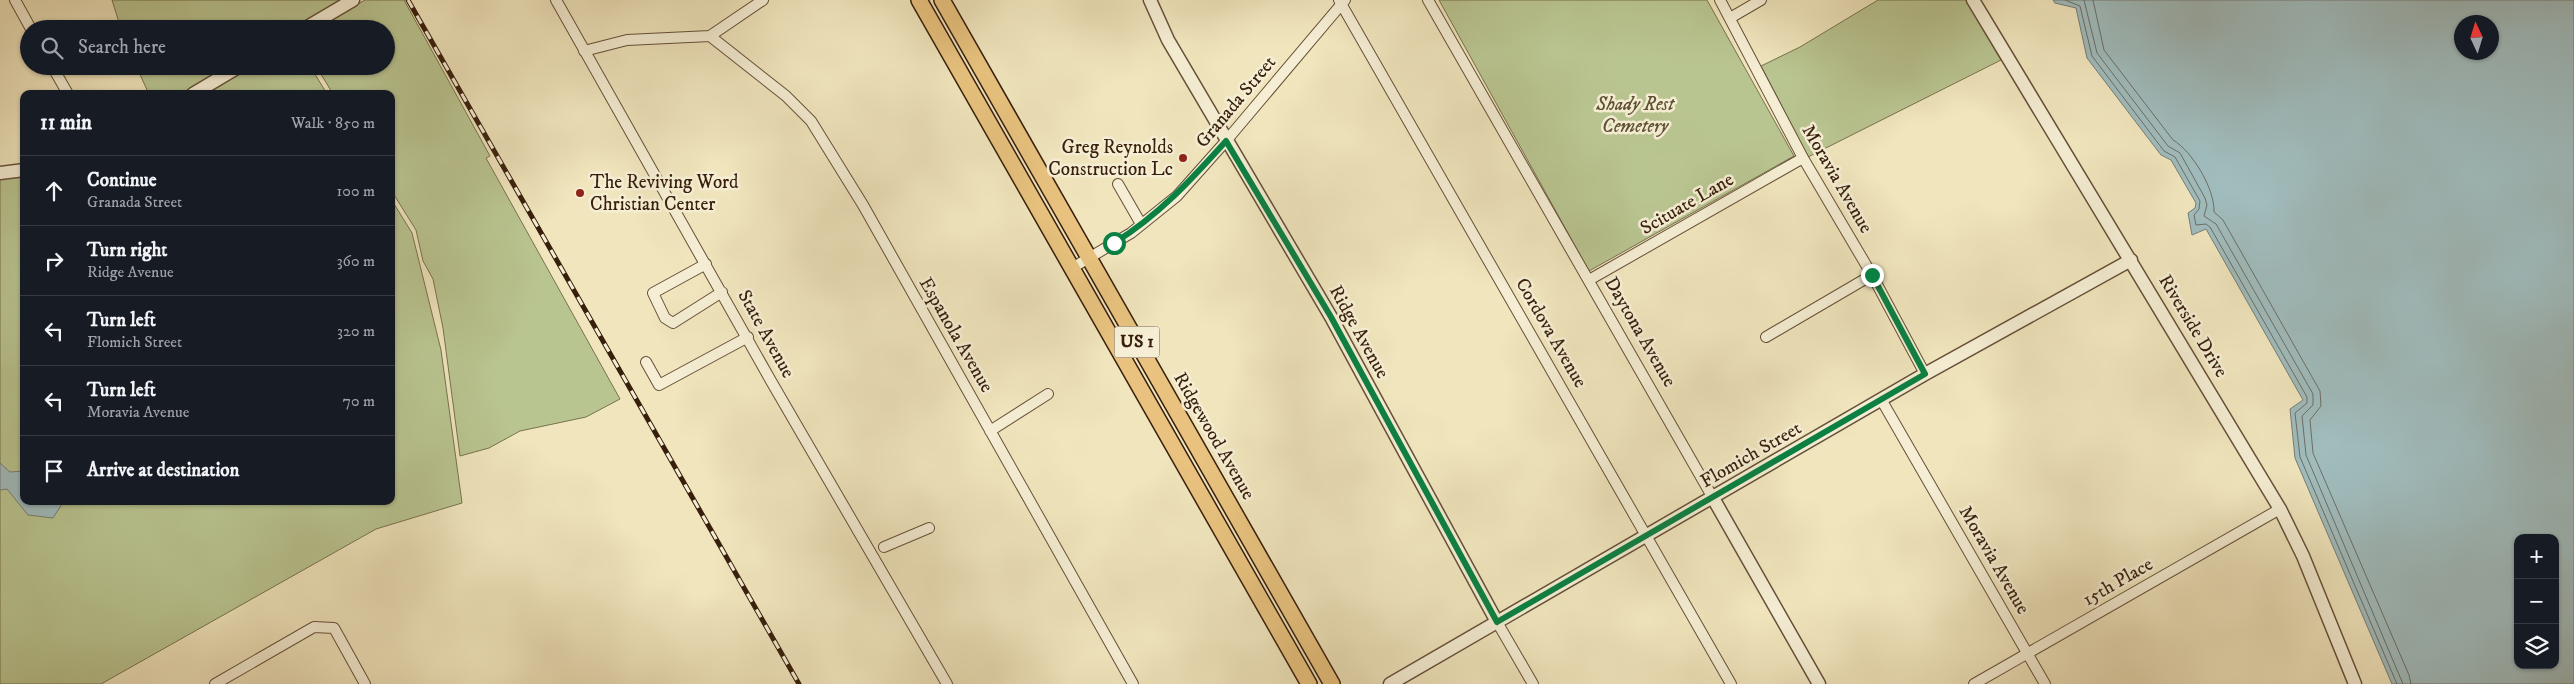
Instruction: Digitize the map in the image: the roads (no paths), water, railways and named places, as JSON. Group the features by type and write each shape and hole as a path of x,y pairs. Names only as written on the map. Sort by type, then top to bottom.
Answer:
{"main road":[{"name":"US 1","path":"919,0 1309,684"},
{"name":"Ridgewood Avenue","path":"942,0 1332,684"}],"street":[{"path":"15,0 26,20"},
{"path":"319,20 353,0"},
{"name":"State Avenue","path":"556,0 748,337 771,381 801,429 947,684"},
{"path":"584,51 628,40 710,36 763,0"},
{"name":"Ridge Avenue","path":"1150,0 1168,40 1331,317 1497,622 1533,684"},
{"name":"Daytona Avenue","path":"1428,0 1819,684"},
{"name":"Moravia Avenue","path":"1720,0 1803,158 1872,275 1925,374"},
{"path":"1730,18 1761,0"},
{"name":"Riverside Drive","path":"1973,0 2280,509 2303,556 2355,684"},
{"name":"Granada Street","path":"1072,268 1141,224 1177,196 1226,141 1342,1"},
{"name":"Cordova Avenue","path":"1342,1 1731,684"},
{"name":"Espanola Avenue","path":"710,36 786,96 811,121 863,205 1133,684"},
{"path":"57,75 66,90"},
{"path":"199,90 225,75"},
{"name":"Scituate Lane","path":"1589,280 1803,158"},
{"path":"0,174 20,171"},
{"path":"1118,184 1141,224"},
{"name":"Flomich Street","path":"1390,684 1882,401 1925,374 2131,260"},
{"path":"706,264 653,292 665,318 673,323 722,292"},
{"path":"1766,337 1872,275"},
{"path":"646,362 659,385 748,337"},
{"path":"990,431 1048,394"},
{"name":"Moravia Avenue","path":"1882,401 2045,684"},
{"name":"15th Place","path":"1974,684 2280,509"},
{"path":"884,547 929,528"},
{"path":"215,684 314,627 334,628 365,684"}],"water":[{"path":"2053,0 2574,0 2574,684 2392,684 2295,458 2290,409 2303,400 2206,229 2192,235 2188,213 2195,208 2196,203 2171,160 2161,155 2087,58 2076,8 2055,3"},
{"path":"0,463 10,472 20,471 20,505 61,505 53,518 28,515 7,489 0,490"}],"railway":[{"path":"408,0 799,684"}],"place":[{"name":"Greg Reynolds Construction Lc","path":"1183,158"},
{"name":"The Reviving Word Christian Center","path":"580,193"}],"park label":[{"name":"Shady Rest Cemetery","path":"1635,115"}]}
